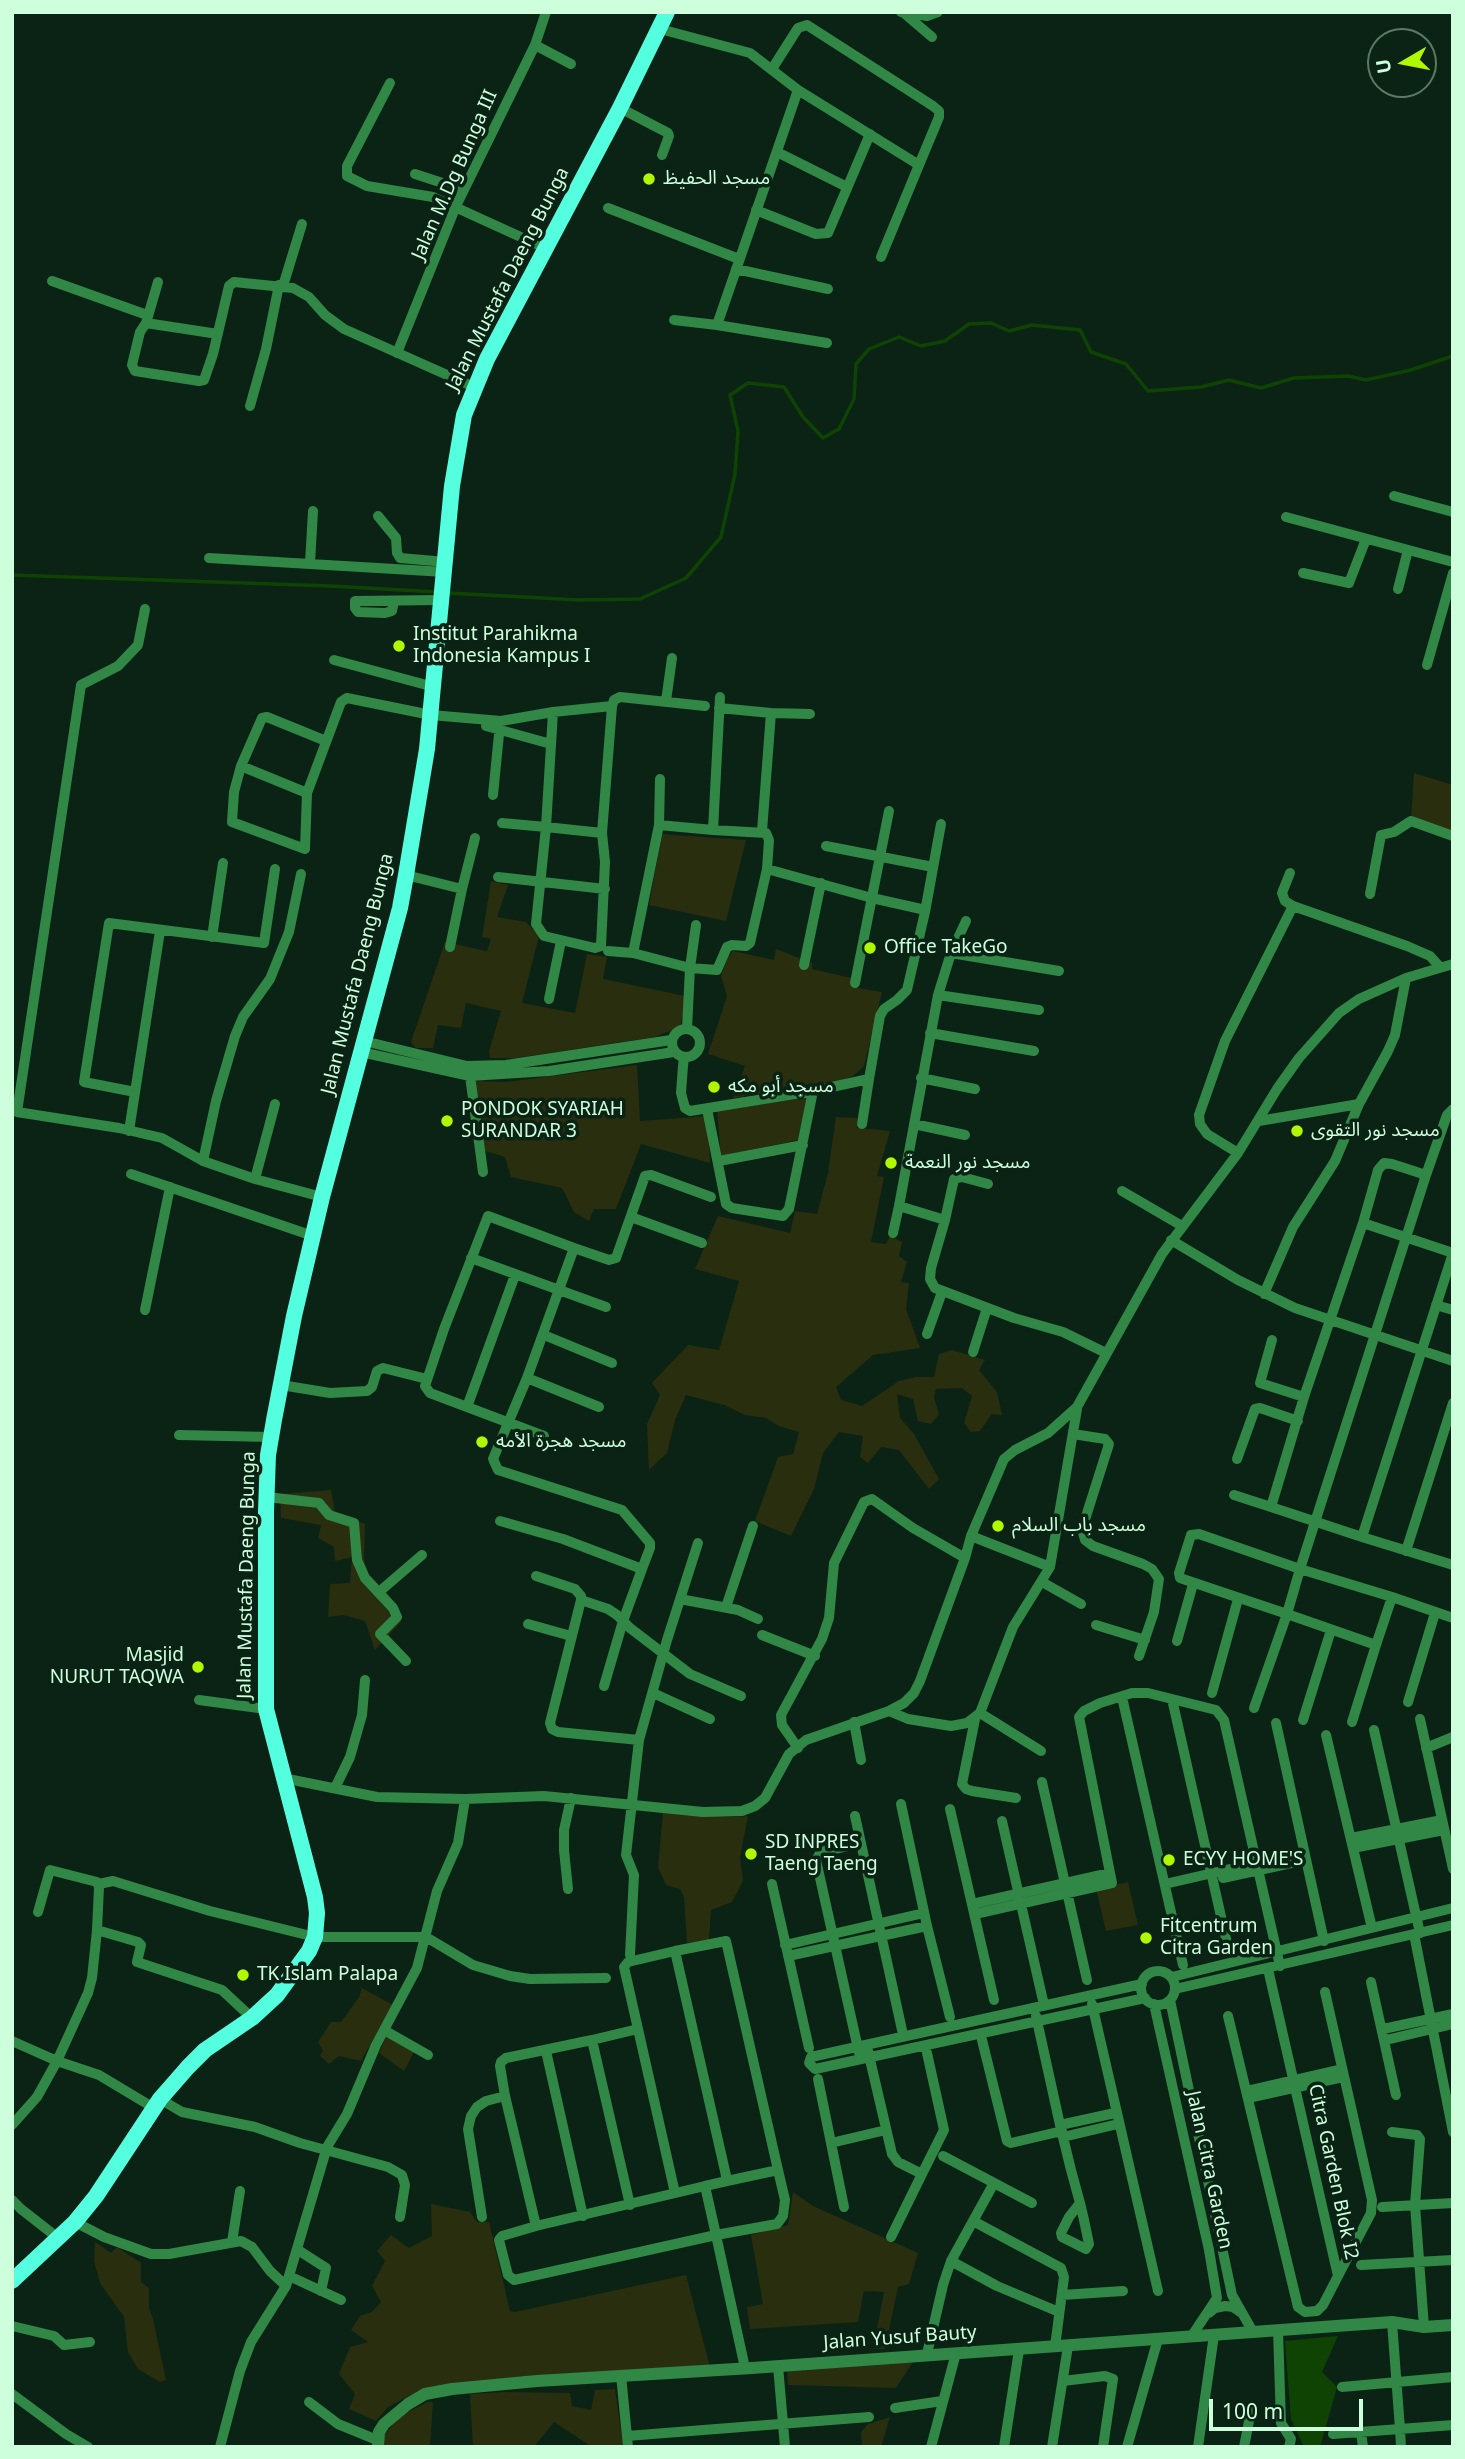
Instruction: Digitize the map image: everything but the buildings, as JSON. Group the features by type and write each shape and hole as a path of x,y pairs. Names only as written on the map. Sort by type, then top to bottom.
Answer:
{"main road":[{"name":"Jalan Mustafa Daeng Bunga","path":"315,1937 315,1897 266,1709 267,1497 271,1437 294,1316 322,1197 400,908 419,806 434,687 459,435 474,387 620,108 667,12"},
{"path":"12,2281 75,2222 96,2196 157,2103 205,2050 252,2018 277,1995 309,1951 315,1937"}],"street":[{"name":"Jalan M.Dg Bunga III","path":"397,353 456,206 535,45 546,12"},
{"path":"903,13 927,16 938,12"},
{"path":"903,13 932,37"},
{"path":"772,69 798,28 807,25 939,111 939,117 881,257"},
{"path":"660,29 742,50 759,59 798,90 919,165"},
{"path":"535,45 571,64"},
{"path":"390,83 347,166 347,176 367,186 433,197 547,249"},
{"path":"717,325 798,90"},
{"path":"620,108 668,133 663,155"},
{"path":"756,210 816,234 830,231 870,134"},
{"path":"777,152 847,187"},
{"path":"415,174 464,190"},
{"path":"608,208 738,264 828,289"},
{"path":"250,406 281,285 302,224"},
{"path":"52,281 146,319 218,334"},
{"path":"158,282 140,332 133,369 199,381 205,379 230,283 281,285 309,297 325,315 344,329 474,387"},
{"path":"674,320 827,343"},
{"path":"1394,496 1453,512"},
{"path":"310,563 313,511"},
{"path":"378,516 396,538 400,558 445,570"},
{"path":"1286,517 1453,562"},
{"path":"1303,573 1349,583 1366,539"},
{"path":"1398,589 1408,550"},
{"path":"209,558 445,570"},
{"path":"1427,665 1453,573"},
{"path":"394,601 441,599"},
{"path":"145,609 138,645 118,666 81,685 17,1112 162,1138 203,1161 254,1179 322,1197"},
{"path":"666,701 672,658"},
{"path":"334,660 434,687"},
{"path":"553,712 546,827 536,924 544,936 599,948 605,889 602,833 614,700 620,697 705,706"},
{"path":"326,740 263,717 242,766 231,818 235,825 305,849 307,793 341,702 347,698 430,715 500,724 551,744"},
{"path":"713,830 720,703 771,713 810,714"},
{"path":"500,724 553,712 612,706"},
{"path":"762,831 771,713"},
{"path":"493,795 500,724"},
{"path":"242,766 307,793"},
{"path":"633,953 659,825 660,779"},
{"path":"855,983 889,811"},
{"path":"1370,894 1381,835 1394,832 1411,821 1453,836"},
{"path":"502,823 602,833"},
{"path":"862,1124 880,1016 884,1009 906,990 925,912 941,824"},
{"path":"608,951 633,953 690,968 717,970 728,947 750,944 767,869 769,840 766,833 659,825"},
{"path":"450,947 475,838"},
{"path":"826,846 933,867"},
{"path":"212,937 223,863"},
{"path":"135,1092 84,1082 109,923 264,943 275,869"},
{"path":"767,869 925,912"},
{"path":"1290,873 1282,893 1285,901 1407,946 1430,956 1440,967"},
{"path":"203,1161 216,1101 235,1036 243,1017 270,979 289,932 301,874"},
{"path":"406,875 462,889"},
{"path":"498,877 605,889"},
{"path":"804,965 821,883"},
{"path":"1238,1153 1207,1134 1200,1124 1199,1115 1225,1041 1293,906"},
{"path":"893,1233 938,995 951,953 966,921"},
{"path":"687,1028 690,968 696,925"},
{"path":"129,1130 160,931"},
{"path":"548,999 561,941"},
{"path":"951,953 1059,971"},
{"path":"1016,1798 972,1791 961,1784 978,1716 1013,1627 1050,1567 1077,1407 1171,1240 1238,1153 1299,1058 1339,1013 1359,999 1406,978 1453,964"},
{"path":"1264,1294 1293,1227 1329,1174 1359,1104 1395,1035 1406,978"},
{"path":"938,995 1039,1010"},
{"path":"687,1028 697,1035 700,1042 696,1053 684,1058 682,1066 681,1093 685,1108 690,1111 869,1079"},
{"path":"686,1058 678,1056 673,1046 675,1032 687,1028"},
{"path":"930,1033 1034,1051"},
{"path":"363,1046 470,1076 549,1071 673,1046"},
{"path":"390,1053 467,1066 517,1064 673,1046"},
{"path":"470,1076 483,1172"},
{"path":"921,1078 975,1089"},
{"path":"707,1109 719,1161 724,1202 728,1206 783,1216 789,1209 813,1091"},
{"path":"254,1179 275,1104"},
{"path":"1259,1121 1359,1104"},
{"path":"1254,1708 1287,1615 1426,1175 1448,1113 1453,1109"},
{"path":"914,1124 965,1135"},
{"path":"719,1161 803,1145"},
{"path":"1271,1507 1378,1170 1384,1163 1426,1175"},
{"path":"131,1174 313,1236"},
{"path":"544,1436 430,1393 425,1386 488,1216 609,1259 616,1258 643,1179 648,1175 711,1197"},
{"path":"988,1184 956,1177 953,1181 930,1273 932,1284 942,1292 1063,1332 1106,1353"},
{"path":"145,1310 170,1187"},
{"path":"1122,1191 1182,1226"},
{"path":"899,1206 945,1220"},
{"path":"631,1217 702,1243"},
{"path":"1362,1537 1452,1256 1363,1223"},
{"path":"1171,1240 1264,1294 1329,1320 1453,1361"},
{"path":"575,1248 544,1335 493,1459 496,1468 622,1510 650,1543 604,1686"},
{"path":"471,1258 606,1307"},
{"path":"467,1407 515,1275"},
{"path":"927,1334 942,1292"},
{"path":"1436,1305 1453,1310"},
{"path":"973,1352 987,1308"},
{"path":"544,1335 612,1363"},
{"path":"1272,1340 1260,1383 1304,1397"},
{"path":"281,1385 330,1393 367,1391 372,1387 377,1371 383,1368 426,1379"},
{"path":"527,1378 599,1407"},
{"path":"1406,1551 1453,1402"},
{"path":"283,1778 377,1797 465,1799 544,1796 703,1812 749,1809 765,1798 789,1754 806,1740 854,1721 889,1711 904,1703 914,1693 971,1536 1004,1459 1015,1450 1048,1433 1077,1407"},
{"path":"1237,1459 1255,1409 1260,1408 1298,1421"},
{"path":"1073,1434 1105,1439 1109,1444 1082,1528 1085,1540 1093,1546 1143,1564 1152,1569 1159,1579 1154,1612 1139,1656"},
{"path":"179,1435 271,1437"},
{"path":"1234,1495 1453,1565"},
{"path":"267,1497 319,1503 329,1516 354,1523 357,1560 365,1578 393,1608 397,1618 380,1634 405,1661"},
{"path":"798,1748 782,1725 781,1715 816,1656 829,1618 834,1563 866,1500 872,1499 965,1558"},
{"path":"500,1521 564,1539 642,1569"},
{"path":"726,1607 753,1526"},
{"path":"1376,1645 1182,1580 1179,1573 1191,1535 1453,1618"},
{"path":"971,1536 1050,1567"},
{"path":"630,1955 634,1875 626,1855 639,1740 698,1543"},
{"path":"379,1592 422,1555"},
{"path":"536,1576 575,1589 581,1596 550,1723 552,1729 558,1732 639,1740"},
{"path":"1042,1582 1081,1604"},
{"path":"1177,1641 1194,1584"},
{"path":"1352,1722 1392,1597"},
{"path":"680,1599 726,1607 758,1619"},
{"path":"1212,1693 1238,1599"},
{"path":"581,1600 608,1609 690,1674 741,1696"},
{"path":"1408,1702 1435,1613"},
{"path":"528,1624 571,1636"},
{"path":"1097,1625 1144,1640"},
{"path":"1303,1720 1331,1630"},
{"path":"762,1635 816,1656"},
{"path":"335,1788 350,1757 362,1715 365,1679"},
{"path":"653,1693 710,1719"},
{"path":"973,1909 1111,1878 1079,1717 1084,1711 1100,1703 1132,1693 1148,1693 1216,1710 1224,1720 1280,1966"},
{"path":"1122,1697 1183,1965"},
{"path":"1172,1699 1229,1952"},
{"path":"199,1700 266,1709"},
{"path":"889,1711 908,1719 951,1726 961,1726 978,1716"},
{"path":"978,1716 1041,1751"},
{"path":"1420,1719 1453,1869"},
{"path":"854,1721 861,1760"},
{"path":"1276,1723 1324,1941"},
{"path":"1374,1730 1417,1917 1430,2024 1453,2132"},
{"path":"1326,1735 1372,1928"},
{"path":"1426,1748 1453,1737"},
{"path":"1042,1782 1087,1980"},
{"path":"568,1889 564,1830 571,1798"},
{"path":"220,2447 240,2371 251,2342 288,2281 326,2150 347,2114 384,2030 417,1968 437,1891 458,1843 465,1799"},
{"path":"901,1804 950,2017"},
{"path":"950,1809 994,2000"},
{"path":"855,1816 902,2030"},
{"path":"1002,1821 1039,2006 1037,2020 1080,2203"},
{"path":"1352,1843 1443,1825"},
{"path":"861,1843 821,1852 816,1860 833,1940 895,2159 922,2174"},
{"path":"1165,1888 1305,1856"},
{"path":"38,1912 50,1871 99,1884 113,1881 210,1911 315,1937 426,1937 473,1965 510,1976 530,1979 606,1978"},
{"path":"12,2125 37,2097 57,2061 88,1993 97,1930 99,1884"},
{"path":"772,1884 809,2048"},
{"path":"1172,1977 1453,1908"},
{"path":"881,1930 924,1913"},
{"path":"1175,1989 1453,1925"},
{"path":"787,1951 881,1930 927,1926"},
{"path":"97,1930 140,1943 137,1962 222,1990 252,2018"},
{"path":"675,2193 625,1978 625,1964 675,1951 726,1941 785,2200 780,2221 778,2224 511,2280 508,2275 500,2237 536,2226 778,2170"},
{"path":"675,1951 727,2181"},
{"name":"Citra Garden Blok I2","path":"1228,2016 1298,2307 1305,2312 1317,2311 1324,2305 1338,2276 1268,1969"},
{"path":"863,2052 1092,2008 1149,2001 1161,2005 1170,2000 1175,1989 1172,1977 1165,1972 1155,1971 1146,1975 1142,1984 1149,2001"},
{"path":"1371,1982 1396,2095"},
{"path":"863,2052 1039,2006 1142,1984"},
{"path":"1325,1992 1372,2207 1338,2276"},
{"path":"1090,1995 1158,2291"},
{"name":"Jalan Citra Garden","path":"1170,2000 1232,2295 1253,2332"},
{"name":"Jalan Citra Garden","path":"1149,2001 1209,2250 1217,2298"},
{"path":"1384,2035 1430,2024 1453,2014"},
{"path":"1430,2024 1453,2024"},
{"path":"536,2226 505,2096 501,2062 506,2058 638,2029"},
{"path":"384,2030 428,2055"},
{"path":"592,2039 629,2205"},
{"path":"982,2040 1007,2141 1011,2143 1117,2118"},
{"path":"12,2041 57,2061 99,2075 182,2112 255,2127 388,2167 401,2175 405,2185 400,2217"},
{"path":"546,2051 583,2216"},
{"path":"891,2237 944,2130 927,2053"},
{"path":"1247,2094 1342,2073"},
{"path":"818,2079 844,2207"},
{"path":"482,2217 468,2129 477,2106 505,2096"},
{"path":"831,2143 886,2130"},
{"path":"1392,2132 1417,2135 1420,2139 1415,2205 1424,2327"},
{"path":"943,2156 1032,2203"},
{"path":"927,2354 951,2261 994,2183"},
{"path":"705,2186 745,2368"},
{"path":"232,2242 240,2191"},
{"path":"12,2200 58,2238"},
{"path":"1382,2207 1453,2203"},
{"path":"973,2221 1061,2268 1064,2277 1059,2312 1063,2381 1052,2447"},
{"path":"75,2222 104,2237 151,2253 169,2254 241,2241 252,2247 270,2272 341,2300"},
{"path":"298,2250 326,2268 321,2291"},
{"path":"1361,2266 1453,2260"},
{"path":"951,2261 997,2286 1059,2312"},
{"path":"1062,2295 1123,2291"},
{"path":"1191,2337 1217,2298 1232,2295"},
{"path":"1201,2319 1215,2308 1225,2306 1233,2307 1242,2313"},
{"path":"1392,2322 1401,2447"},
{"name":"Jalan Yusuf Bauty","path":"377,2443 384,2424 425,2394 500,2384 1392,2322 1424,2327 1453,2325"},
{"path":"12,2326 54,2336 64,2345 90,2342"},
{"path":"1278,2330 1281,2423 1291,2439 1289,2447"},
{"path":"1198,2447 1214,2335"},
{"path":"1127,2447 1158,2339"},
{"path":"1003,2447 1019,2350"},
{"path":"930,2447 956,2353"},
{"path":"778,2365 785,2447"},
{"path":"621,2375 628,2441 869,2417"},
{"path":"1063,2381 1105,2376 1113,2379 1103,2447"},
{"path":"1342,2387 1453,2377"},
{"path":"12,2394 88,2447"},
{"path":"895,2408 942,2401"},
{"path":"309,2402 338,2424 377,2443"},
{"path":"1244,2447 1251,2411"},
{"path":"1333,2434 1453,2425"},
{"path":"1361,2432 1363,2447"}],"shaded area":[{"path":"1414,773 1453,785 1453,836 1411,821"},
{"path":"662,834 746,840 726,921 649,905"},
{"path":"491,881 508,885 497,917 526,922 539,936 522,1003 575,1013 587,954 607,957 603,979 685,996 680,1027 655,1037 516,1058 490,1058 489,1051 501,1011 466,1003 461,1028 438,1025 433,1048 416,1048 411,1042 445,942 487,951 491,939 482,937"},
{"path":"776,949 812,963 812,969 851,978 851,987 882,992 864,1066 853,1076 843,1080 733,1098 745,1066 708,1054 727,996 721,976 733,951 774,960"},
{"path":"637,1065 640,1121 707,1116 710,1163 641,1144 616,1209 594,1209 589,1221 574,1212 562,1188 511,1177 505,1157 485,1151 473,1081 506,1082"},
{"path":"807,1097 798,1140 721,1156 717,1111"},
{"path":"836,1117 857,1118 857,1128 890,1131 877,1176 884,1177 871,1242 886,1244 890,1236 902,1242 899,1256 907,1262 901,1282 909,1283 906,1309 920,1348 873,1355 836,1387 841,1400 862,1406 899,1381 934,1377 939,1354 952,1350 985,1360 979,1370 997,1392 1002,1415 992,1414 980,1431 971,1432 964,1423 972,1396 962,1388 936,1389 934,1397 939,1414 931,1424 918,1421 913,1399 897,1394 900,1418 914,1434 939,1479 929,1489 899,1450 881,1447 868,1463 860,1457 863,1436 839,1432 823,1453 814,1489 791,1536 755,1521 778,1457 793,1454 799,1432 779,1426 766,1418 745,1415 724,1405 686,1395 675,1420 667,1453 649,1470 647,1424 660,1395 652,1383 688,1345 719,1350 739,1281 695,1269 718,1216 790,1233 795,1211 817,1214 828,1173"},
{"path":"331,1490 335,1513 365,1524 364,1559 368,1573 389,1595 400,1613 401,1622 375,1650 365,1621 343,1615 328,1617 330,1584 350,1583 352,1557 335,1561 334,1547 318,1538 321,1525 281,1518 280,1494"},
{"path":"663,1812 748,1816 740,1857 743,1881 732,1902 711,1910 709,1940 687,1943 684,1897 680,1889 666,1885 658,1867"},
{"path":"1128,1882 1138,1925 1106,1931 1096,1889"},
{"path":"362,1988 393,2005 361,2061 339,2056 329,2064 320,2056 323,2051 318,2042 331,2022 341,2022 359,1997"},
{"path":"387,2035 414,2052 404,2071 379,2053"},
{"path":"793,2192 813,2206 918,2253 909,2284 898,2287 885,2349 873,2349 884,2292 864,2291 858,2322 750,2329 747,2307 763,2304 751,2235 788,2225"},
{"path":"431,2204 470,2212 477,2222 489,2222 510,2311 686,2275 710,2367 422,2389 388,2407 376,2421 349,2409 355,2394 339,2374 350,2347 368,2342 351,2330 360,2316 372,2312 381,2302 372,2286 385,2261 377,2251 391,2235 409,2248 432,2236"},
{"path":"95,2242 111,2253 117,2247 141,2263 141,2282 149,2288 149,2308 166,2380 160,2382 138,2369 128,2352 124,2317 100,2283 94,2261"},
{"path":"1338,2336 1322,2372 1337,2387 1320,2447 1304,2447 1291,2419 1285,2341"},
{"path":"915,2359 896,2388 788,2385 787,2369"},
{"path":"615,2389 623,2447 592,2447 554,2422 534,2447 473,2447 470,2394 570,2393 572,2406 591,2410 595,2390"},
{"path":"427,2402 433,2402 430,2447 385,2447 383,2437 399,2417"},
{"path":"890,2417 881,2447 862,2447 861,2432 868,2424"}],"waterway":[{"path":"448,593 580,600 640,599 686,578 721,537 735,474 738,431 730,395 748,383 784,387 803,417 823,438 839,429 854,399 856,364 869,349 899,337 921,346 945,341 969,324 991,323 1009,331 1032,325 1080,330 1091,352 1126,364 1148,391 1201,387 1229,380 1261,388 1294,378 1348,376 1366,380 1411,370 1453,356"},
{"path":"12,575 437,592"}],"place":[{"name":"مسجد الحفيظ","path":"649,179"},
{"name":"Institut Parahikma Indonesia Kampus I","path":"399,646"},
{"name":"Office TakeGo","path":"870,948"},
{"name":"مسجد أبو مكه","path":"714,1087"},
{"name":"PONDOK SYARIAH SURANDAR 3","path":"447,1121"},
{"name":"مسجد نور التقوى","path":"1297,1131"},
{"name":"مسجد نور النعمة","path":"891,1163"},
{"name":"مسجد هجرة الأمه","path":"482,1442"},
{"name":"مسجد باب السلام","path":"998,1526"},
{"name":"Masjid NURUT TAQWA","path":"198,1667"},
{"name":"SD INPRES Taeng Taeng","path":"751,1854"},
{"name":"ECYY HOME'S","path":"1169,1860"},
{"name":"Fitcentrum Citra Garden","path":"1146,1938"},
{"name":"TK Islam Palapa","path":"243,1975"}]}
